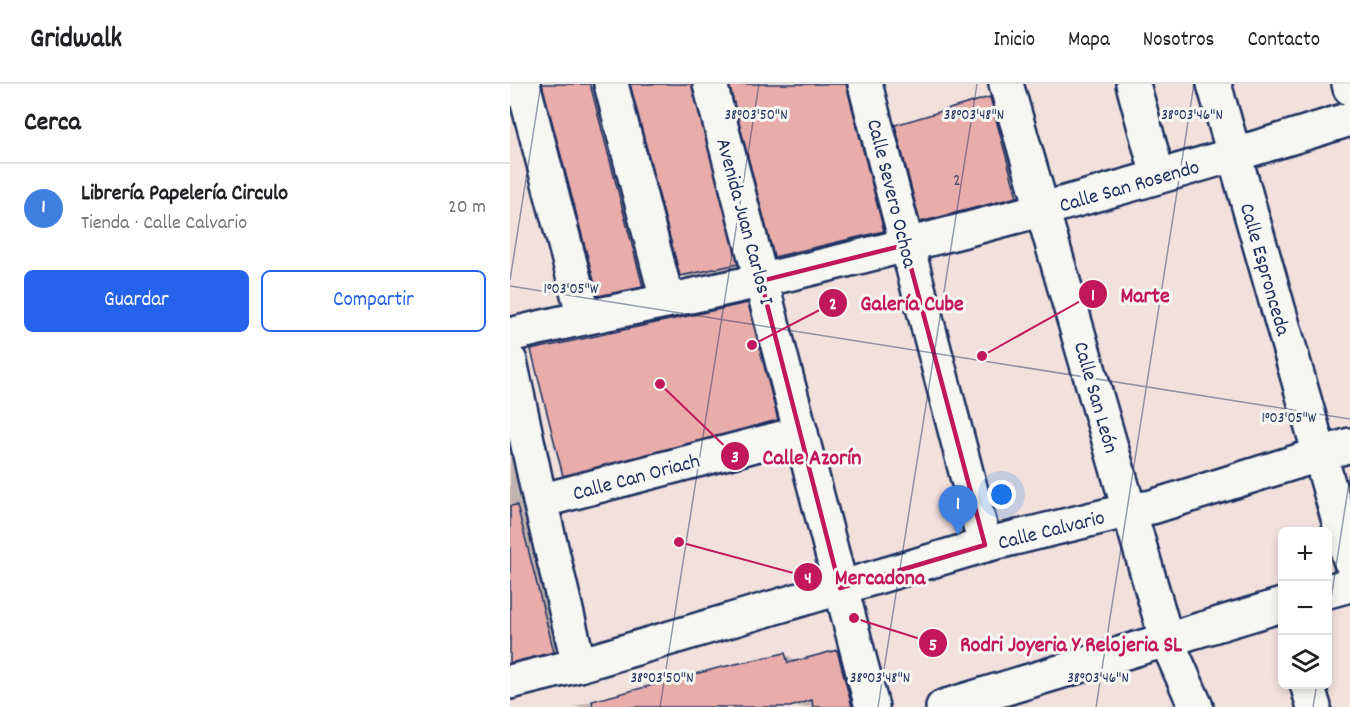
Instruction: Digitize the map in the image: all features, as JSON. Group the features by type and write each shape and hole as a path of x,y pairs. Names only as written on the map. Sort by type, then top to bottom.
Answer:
{"street":[{"path":"523,84 584,317"},
{"path":"611,84 667,300"},
{"name":"Avenida Juan Carlos I","path":"710,84 872,707"},
{"name":"Calle Severo Ochoa","path":"865,84 985,545"},
{"path":"1133,84 1158,176"},
{"name":"Calle Espronceda","path":"1214,84 1350,560"},
{"name":"Calle San León","path":"1016,86 1041,210 1167,641 1196,707"},
{"name":"Calle San Rosendo","path":"761,281 1041,210 1234,156 1350,119"},
{"path":"510,335 584,317 761,281"},
{"path":"510,361 579,665"},
{"name":"Calle Can Oriach","path":"540,501 801,433"},
{"name":"Calle Calvario","path":"510,682 579,665 985,545 1130,510 1152,507 1350,445"},
{"path":"1332,590 1350,585"},
{"path":"943,707 1278,606"},
{"path":"1309,689 1314,707"}],"highlighted area":[{"path":"905,245 985,545 840,588 761,281"}],"building":[{"path":"542,84 590,84 643,287 598,296"},
{"path":"630,84 692,84 738,264 680,276"},
{"path":"729,84 846,84 884,231 774,257"},
{"path":"990,97 1017,197 920,222 895,125"},
{"path":"748,303 778,420 563,476 531,350"},
{"path":"517,505 554,652 510,663 510,506"},
{"path":"837,650 852,707 813,707 812,700 790,707 593,707 592,701 718,668 785,653 788,663"}],"place":[{"name":"Galería Cube","path":"752,345"},
{"name":"Marte","path":"982,356"},
{"name":"Calle Azorín","path":"660,384"},
{"name":"Librería Papelería Circulo","path":"958,535"},
{"name":"Mercadona","path":"679,542"},
{"name":"Rodri Joyeria Y Relojeria SL","path":"854,618"}]}
